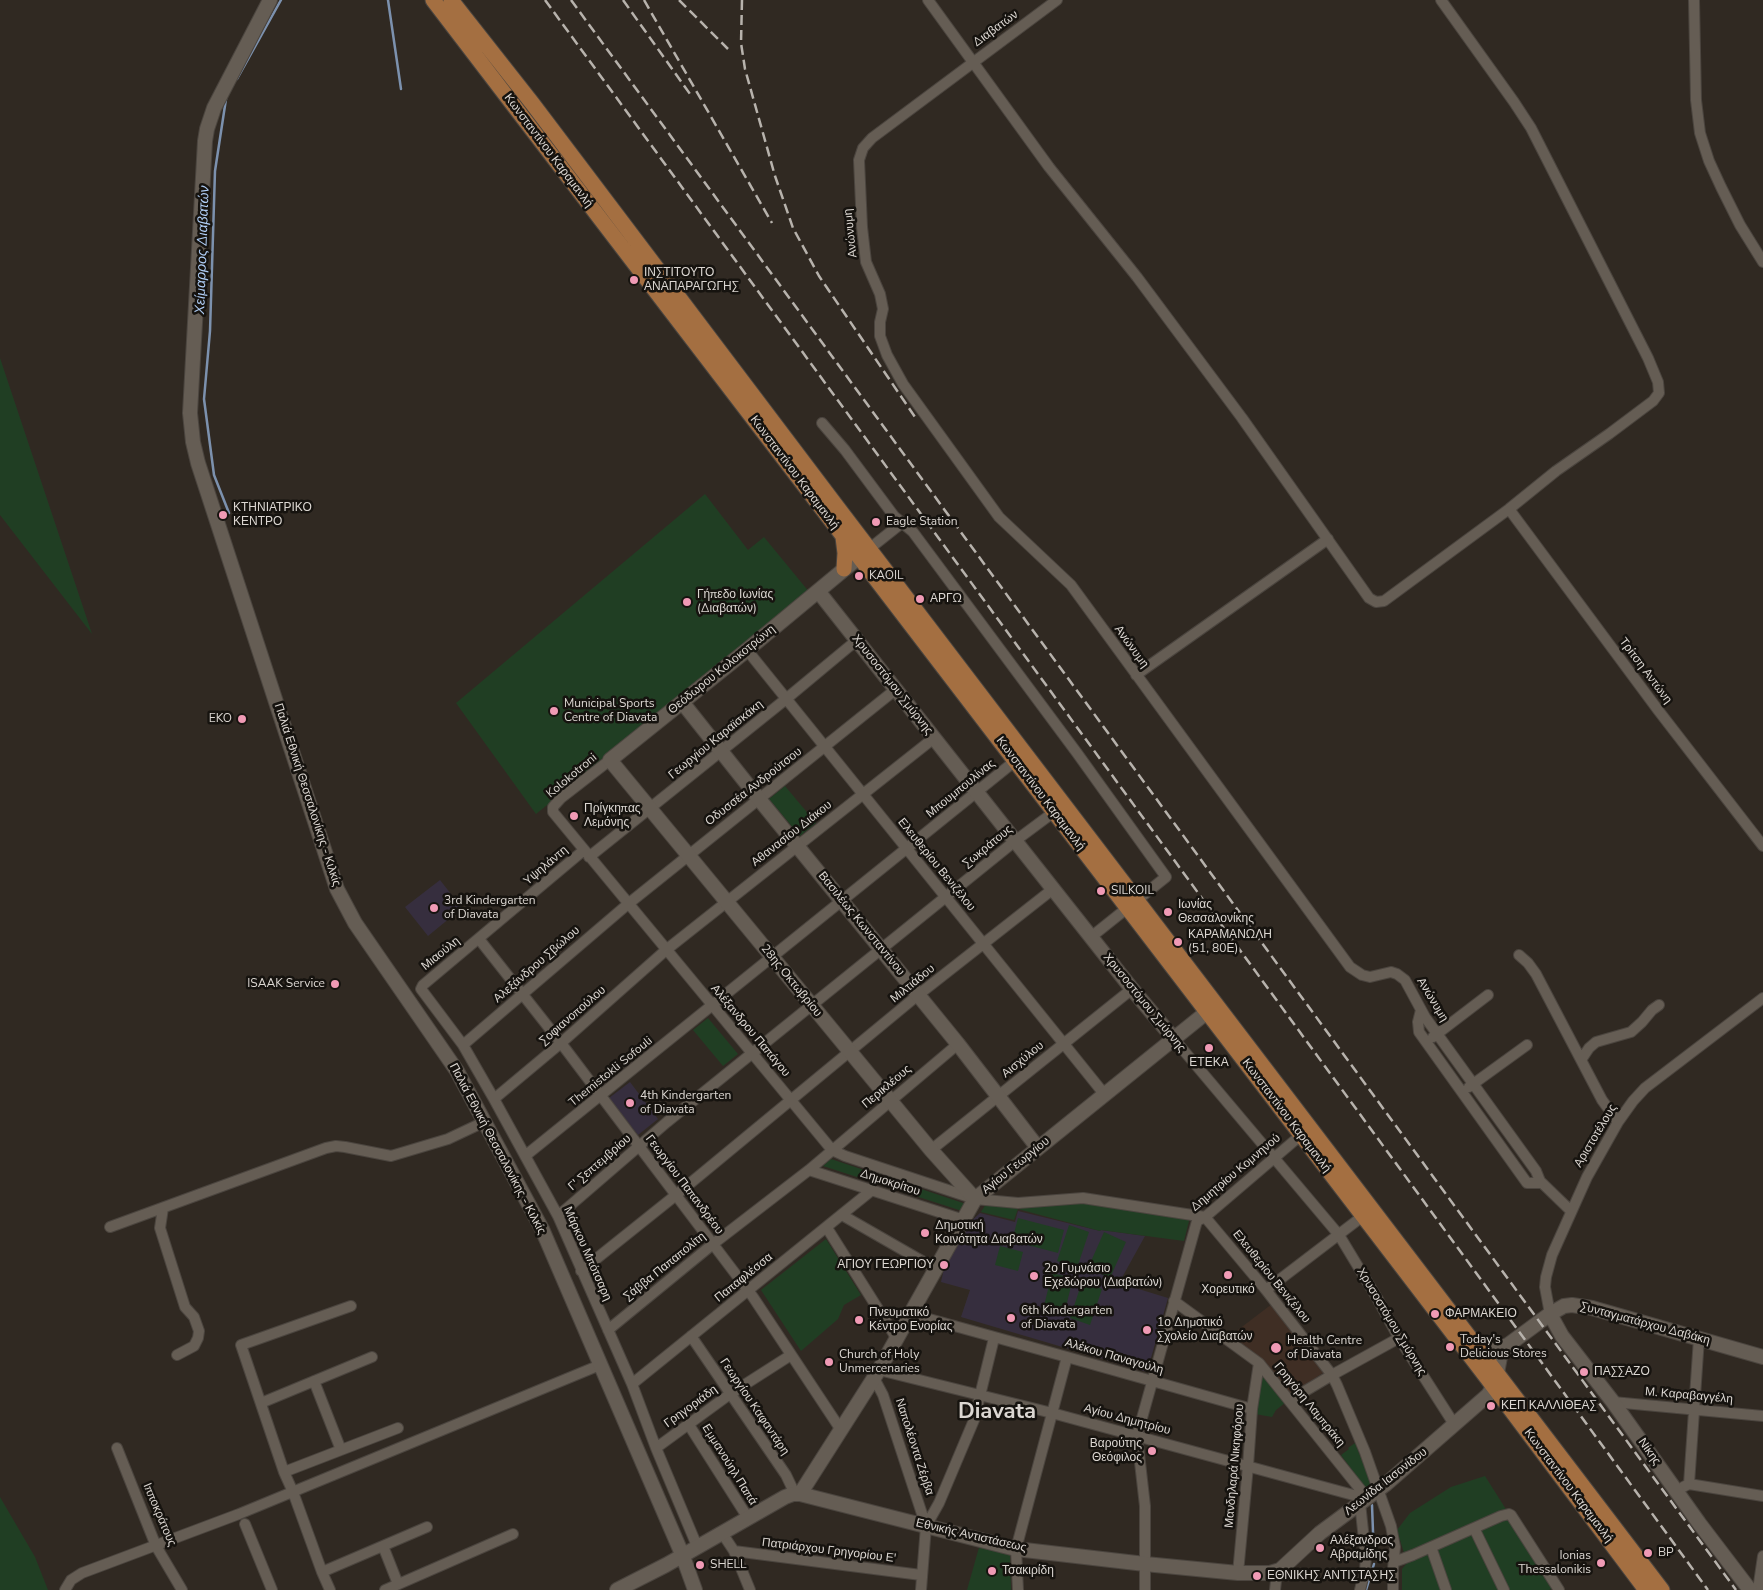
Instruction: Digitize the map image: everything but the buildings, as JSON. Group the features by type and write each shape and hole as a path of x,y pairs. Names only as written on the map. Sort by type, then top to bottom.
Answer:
{"main road":[{"name":"Κωνσταντίνου Καραμανλή","path":"433,0 843,537 864,553 1132,904 1479,1348 1662,1590"},
{"name":"Κωνσταντίνου Καραμανλή","path":"455,3 532,103 1015,761 1054,812 1132,904 1207,1012 1646,1590"},
{"path":"843,537 844,569"}],"street":[{"name":"Παλιά Εθνική Θεσσαλονίκης - Κιλκίς","path":"270,0 220,96 211,116 206,135 192,356 190,413 193,442 215,516 337,889 355,923 454,1067 542,1230 600,1365 690,1552 695,1590"},
{"path":"928,0 1049,167 1137,277 1242,418 1369,598 1376,602 1384,601 1509,509 1556,471 1653,400 1659,392 1658,382 1623,308 1531,128 1441,0"},
{"name":"Διαβατών","path":"974,61 1058,0"},
{"path":"1694,0 1696,100 1700,133 1709,162 1721,187 1740,225 1763,262"},
{"name":"Ανώνυμη","path":"974,61 872,138 863,148 859,160 860,198 866,262 880,294 883,308 880,336 887,355 903,384 999,517 1071,585 1350,967 1362,975 1370,977 1391,972 1405,980 1421,1010 1437,1034 1536,1171 1542,1183 1571,1211"},
{"path":"822,423 845,450 894,516 913,532 1077,753 1166,877 1091,937"},
{"name":"Τρίτση Αντώνη","path":"1509,509 1653,703 1763,846"},
{"name":"Θεόδωρου Κολοκοτρώνη","path":"610,760 902,522"},
{"path":"1136,675 1328,539"},
{"name":"Χρυσοστόμου Σμύρνης","path":"818,591 1132,989 1339,1235 1399,1338 1454,1424"},
{"name":"Γεωργίου Καραϊσκάκη","path":"586,854 650,809 856,640"},
{"name":"Ελευθερίου Βενιζέλου","path":"747,650 1105,1094"},
{"name":"Οδυσσέα Ανδρούτσου","path":"628,904 895,690"},
{"name":"Βασιλέως Κωνσταντίνου","path":"682,702 958,1044 1038,1148"},
{"name":"Αθανασίου Διάκου","path":"666,950 934,738"},
{"name":"28ης Οκτωβρίου","path":"610,760 890,1101 975,1199"},
{"name":"Kolokotroni","path":"552,812 553,807 561,798 610,760"},
{"name":"Μπουμπουλίνας","path":"713,1006 1015,761"},
{"name":"Αλέξανδρου Παπάγου","path":"552,812 832,1150 975,1199 1018,1203 1083,1198 1205,1217"},
{"name":"Σωκράτους","path":"752,1054 1015,841 1054,812"},
{"name":"Υψηλάντη","path":"479,939 586,854"},
{"name":"Μιλτιάδου","path":"581,1271 918,995 1053,889"},
{"name":"Αλεξάνδρου Σβώλου","path":"463,1045 628,904"},
{"name":"Μιαούλη","path":"421,989 423,985 479,939"},
{"name":"Γεωργίου Παπανδρέου","path":"479,939 561,1043 748,1291 841,1430"},
{"name":"Σοφιανοπούλου","path":"494,1099 561,1043 666,950"},
{"path":"1519,955 1536,974 1602,1100 1618,1122"},
{"name":"Μάρκου Μπότσαρη","path":"421,989 463,1045 558,1216 632,1384 656,1448 690,1552"},
{"name":"Αισχύλου","path":"931,1150 1132,989"},
{"path":"1426,1042 1488,995"},
{"name":"Αριστοτέλους","path":"1550,1314 1546,1295 1546,1277 1552,1254 1600,1151 1618,1122 1645,1088 1763,998"},
{"path":"1581,1060 1596,1042 1631,1032 1659,1005"},
{"name":"Themistokli Sofouli","path":"525,1156 713,1006"},
{"path":"1421,1010 1418,1022 1419,1032 1527,1183 1542,1183"},
{"name":"Αγίου Γεωργίου","path":"798,1494 841,1430 897,1339 975,1199 1207,1012"},
{"name":"Περικλέους","path":"832,1150 958,1044"},
{"path":"1462,1092 1527,1045"},
{"name":"Γ' Σεπτεμβρίου","path":"558,1216 666,1122 752,1054"},
{"path":"110,1228 326,1148 336,1146 391,1156 448,1139 484,1122"},
{"name":"Δημητρίου Κομνηνού","path":"1137,1436 1197,1221 1205,1217 1301,1135"},
{"name":"Σάββα Παπαπολίτη","path":"608,1330 832,1150"},
{"name":"Δημοκρίτου","path":"809,1170 964,1220"},
{"name":"Παπαφλέσσα","path":"632,1384 872,1190"},
{"path":"163,1208 160,1228 185,1307 194,1317 199,1331 194,1346 177,1355"},
{"path":"842,1215 936,1269"},
{"path":"1266,1290 1363,1216"},
{"name":"Ελευθερίου Βενιζέλου","path":"1205,1217 1266,1290 1332,1375 1355,1426 1379,1490 1394,1538 1393,1590"},
{"path":"827,1228 897,1339"},
{"name":"Γρηγόρη Λαμπράκη","path":"1174,1301 1259,1363 1290,1400 1364,1501"},
{"path":"330,1590 294,1492 284,1472 241,1345 351,1306"},
{"name":"Συνταγματάρχου Δαβάκη","path":"1479,1348 1493,1350 1508,1345 1564,1306 1592,1308 1763,1357"},
{"name":"Αλέκου Παναγούλη","path":"911,1314 1252,1410"},
{"name":"Νίκης","path":"1550,1314 1562,1336 1682,1487 1750,1590"},
{"name":"Γεωργίου Καφαντάρη","path":"691,1336 798,1494"},
{"path":"921,1590 926,1526 943,1495 974,1420 994,1338"},
{"path":"1290,1400 1399,1338"},
{"path":"1699,1338 1695,1408 1682,1487 1763,1496"},
{"name":"Συνταγματάρχου Δαβάκη","path":"1496,1371 1500,1357 1508,1345"},
{"name":"Γρηγοριάδη","path":"656,1448 730,1394 791,1355"},
{"path":"261,1403 372,1357"},
{"path":"1018,1590 1016,1549 1068,1357"},
{"name":"Μανδηλαρά Νικηφόρου","path":"1238,1573 1252,1410 1259,1363"},
{"path":"65,1590 71,1580 82,1573 294,1492 600,1365"},
{"path":"1494,1388 1496,1371"},
{"name":"Αγίου Δημητρίου","path":"876,1374 981,1395 1052,1413 1248,1466 1364,1501"},
{"name":"Ναπολέοντα Ζέρβα","path":"876,1374 926,1526"},
{"path":"314,1381 341,1450"},
{"name":"Λεωνίδα Ιασονίδου","path":"1277,1572 1320,1533 1379,1490 1424,1453 1494,1388"},
{"name":"Μ. Καραβαγγέλη","path":"1613,1402 1695,1408 1763,1416"},
{"name":"Εμμανούηλ Παπά","path":"689,1425 748,1518"},
{"path":"284,1472 398,1428"},
{"path":"1137,1436 1144,1492 1144,1590"},
{"name":"Ιπποκράτους","path":"117,1448 156,1546 182,1590"},
{"path":"617,1590 690,1552 784,1497 798,1494"},
{"name":"Εθνικής Αντιστάσεως","path":"798,1494 1016,1549 1238,1573 1277,1572"},
{"path":"1360,1590 1366,1558 1364,1501"},
{"path":"1394,1562 1507,1514 1511,1515 1556,1589"},
{"path":"245,1524 272,1590"},
{"path":"322,1572 427,1527"},
{"path":"1474,1528 1504,1590"},
{"path":"722,1533 734,1551 750,1590"},
{"path":"383,1546 390,1588 513,1534"},
{"path":"1431,1547 1446,1590"},
{"name":"Πατριάρχου Γρηγορίου Ε'","path":"734,1551 922,1576"},
{"path":"1738,1574 1760,1583 1763,1556"},
{"path":"1275,1590 1277,1572"}],"shaded area":[{"name":"3rd Kindergarten of Diavata","path":"440,880 462,908 428,936 405,907"},
{"name":"4th Kindergarten of Diavata","path":"630,1082 658,1119 638,1135 609,1098"},
{"path":"1018,1211 1100,1231 1145,1236 1119,1283 1168,1298 1147,1372 961,1317 970,1290 941,1282 945,1264 967,1225 980,1213 1015,1222"},
{"name":"Health Centre of Diavata","path":"1272,1304 1324,1372 1290,1395 1230,1336"}],"green space":[{"path":"0,358 92,634 0,515"},
{"path":"705,494 748,550 764,537 810,593 536,814 456,703"},
{"path":"785,786 816,823 800,836 769,799"},
{"path":"708,1018 738,1054 723,1066 693,1030"},
{"path":"831,1159 966,1204 962,1211 823,1166"},
{"path":"1083,1202 1190,1217 1184,1241 1100,1231 1018,1209 1014,1220 981,1212 986,1204"},
{"path":"1018,1218 1064,1230 1058,1253 1012,1241"},
{"path":"1069,1225 1089,1232 1077,1268 1057,1261"},
{"path":"1104,1232 1126,1242 1110,1278 1088,1268"},
{"path":"826,1239 861,1295 844,1305 838,1319 801,1351 761,1290"},
{"path":"1000,1246 1023,1252 1018,1271 995,1265"},
{"path":"1052,1273 1073,1278 1064,1315 1043,1310"},
{"path":"1082,1282 1102,1289 1090,1325 1070,1318"},
{"path":"1263,1373 1285,1403 1276,1410 1272,1417 1255,1414 1260,1375"},
{"path":"1355,1443 1372,1486 1366,1489 1341,1455"},
{"path":"1485,1476 1555,1587 1549,1590 1402,1590 1402,1569 1407,1563 1397,1530 1410,1513 1451,1487"},
{"path":"0,1497 35,1557 48,1590 0,1590"},
{"name":"Τσακιρίδη","path":"980,1544 1010,1552 1011,1590 967,1590"}],"waterway":[{"name":"Χείμαρρος Διαβατών","path":"237,79 281,0"},
{"name":"Χείμαρρος Διαβατών","path":"388,0 401,89"},
{"name":"Χείμαρρος Διαβατών","path":"226,99 215,171 210,331 204,399 214,475 229,513"},
{"name":"Χείμαρρος Διαβατών","path":"1372,1505 1374,1558"},
{"path":"1366,1590 1374,1564"}],"railway":[{"path":"545,0 1708,1590"},
{"path":"571,0 1736,1590"},
{"path":"623,0 690,94"},
{"path":"644,0 772,223"},
{"path":"679,0 728,49"},
{"path":"742,0 741,43 745,69 775,176 793,228 819,276 915,417"}],"place":[{"name":"ΙΝΣΤΙΤΟΥΤΟ ΑΝΑΠΑΡΑΓΩΓΗΣ","path":"634,280"},
{"name":"ΚΤΗΝΙΑΤΡΙΚΟ ΚΕΝΤΡΟ","path":"223,515"},
{"name":"Eagle Station","path":"876,522"},
{"name":"KAOIL","path":"859,576"},
{"name":"ΑΡΓΩ","path":"920,599"},
{"name":"Γήπεδο Ιωνίας (Διαβατών)","path":"687,602"},
{"name":"Municipal Sports Centre of Diavata","path":"554,711"},
{"name":"EKO","path":"242,719"},
{"name":"Πρίγκηπας Λεμόνης","path":"574,816"},
{"name":"SILKOIL","path":"1101,891"},
{"name":"3rd Kindergarten of Diavata","path":"434,908"},
{"name":"Ιωνίας Θεσσαλονίκης","path":"1168,912"},
{"name":"ΚΑΡΑΜΑΝΩΛΗ (51, 80Ε)","path":"1178,942"},
{"name":"ISAAK Service","path":"335,984"},
{"name":"ΕΤΕΚΑ","path":"1209,1048"},
{"name":"4th Kindergarten of Diavata","path":"630,1103"},
{"name":"Δημοτική Κοινότητα Διαβατών","path":"925,1233"},
{"name":"ΑΓΙΟΥ ΓΕΩΡΓΙΟΥ","path":"944,1265"},
{"name":"Χορευτικό","path":"1228,1275"},
{"name":"2ο Γυμνάσιο Εχεδώρου (Διαβατών)","path":"1034,1276"},
{"name":"ΦΑΡΜΑΚΕΙΟ","path":"1435,1314"},
{"name":"6th Kindergarten of Diavata","path":"1011,1318"},
{"name":"Πνευματικό Κέντρο Ενορίας","path":"859,1320"},
{"name":"1ο Δημοτικό Σχολείο Διαβατών","path":"1147,1330"},
{"name":"Today's Delicious Stores","path":"1450,1347"},
{"name":"Health Centre of Diavata","path":"1276,1348"},
{"name":"Church of Holy Unmercenaries","path":"829,1362"},
{"name":"ΠΑΣΣΑΖΟ","path":"1584,1372"},
{"name":"ΚΕΠ ΚΑΛΛΙΘΕΑΣ","path":"1491,1406"},
{"name":"Βαρούτης Θεόφιλος","path":"1152,1451"},
{"name":"Αλέξανδρος Αβραμίδης","path":"1320,1548"},
{"name":"BP","path":"1648,1553"},
{"name":"Ionias Thessalonikis","path":"1601,1563"},
{"name":"SHELL","path":"700,1565"},
{"name":"Τσακιρίδη","path":"992,1571"},
{"name":"ΕΘΝΙΚΗΣ ΑΝΤΙΣΤΑΣΗΣ","path":"1257,1576"}],"district":[{"name":"Diavata","path":"997,1413"}]}
